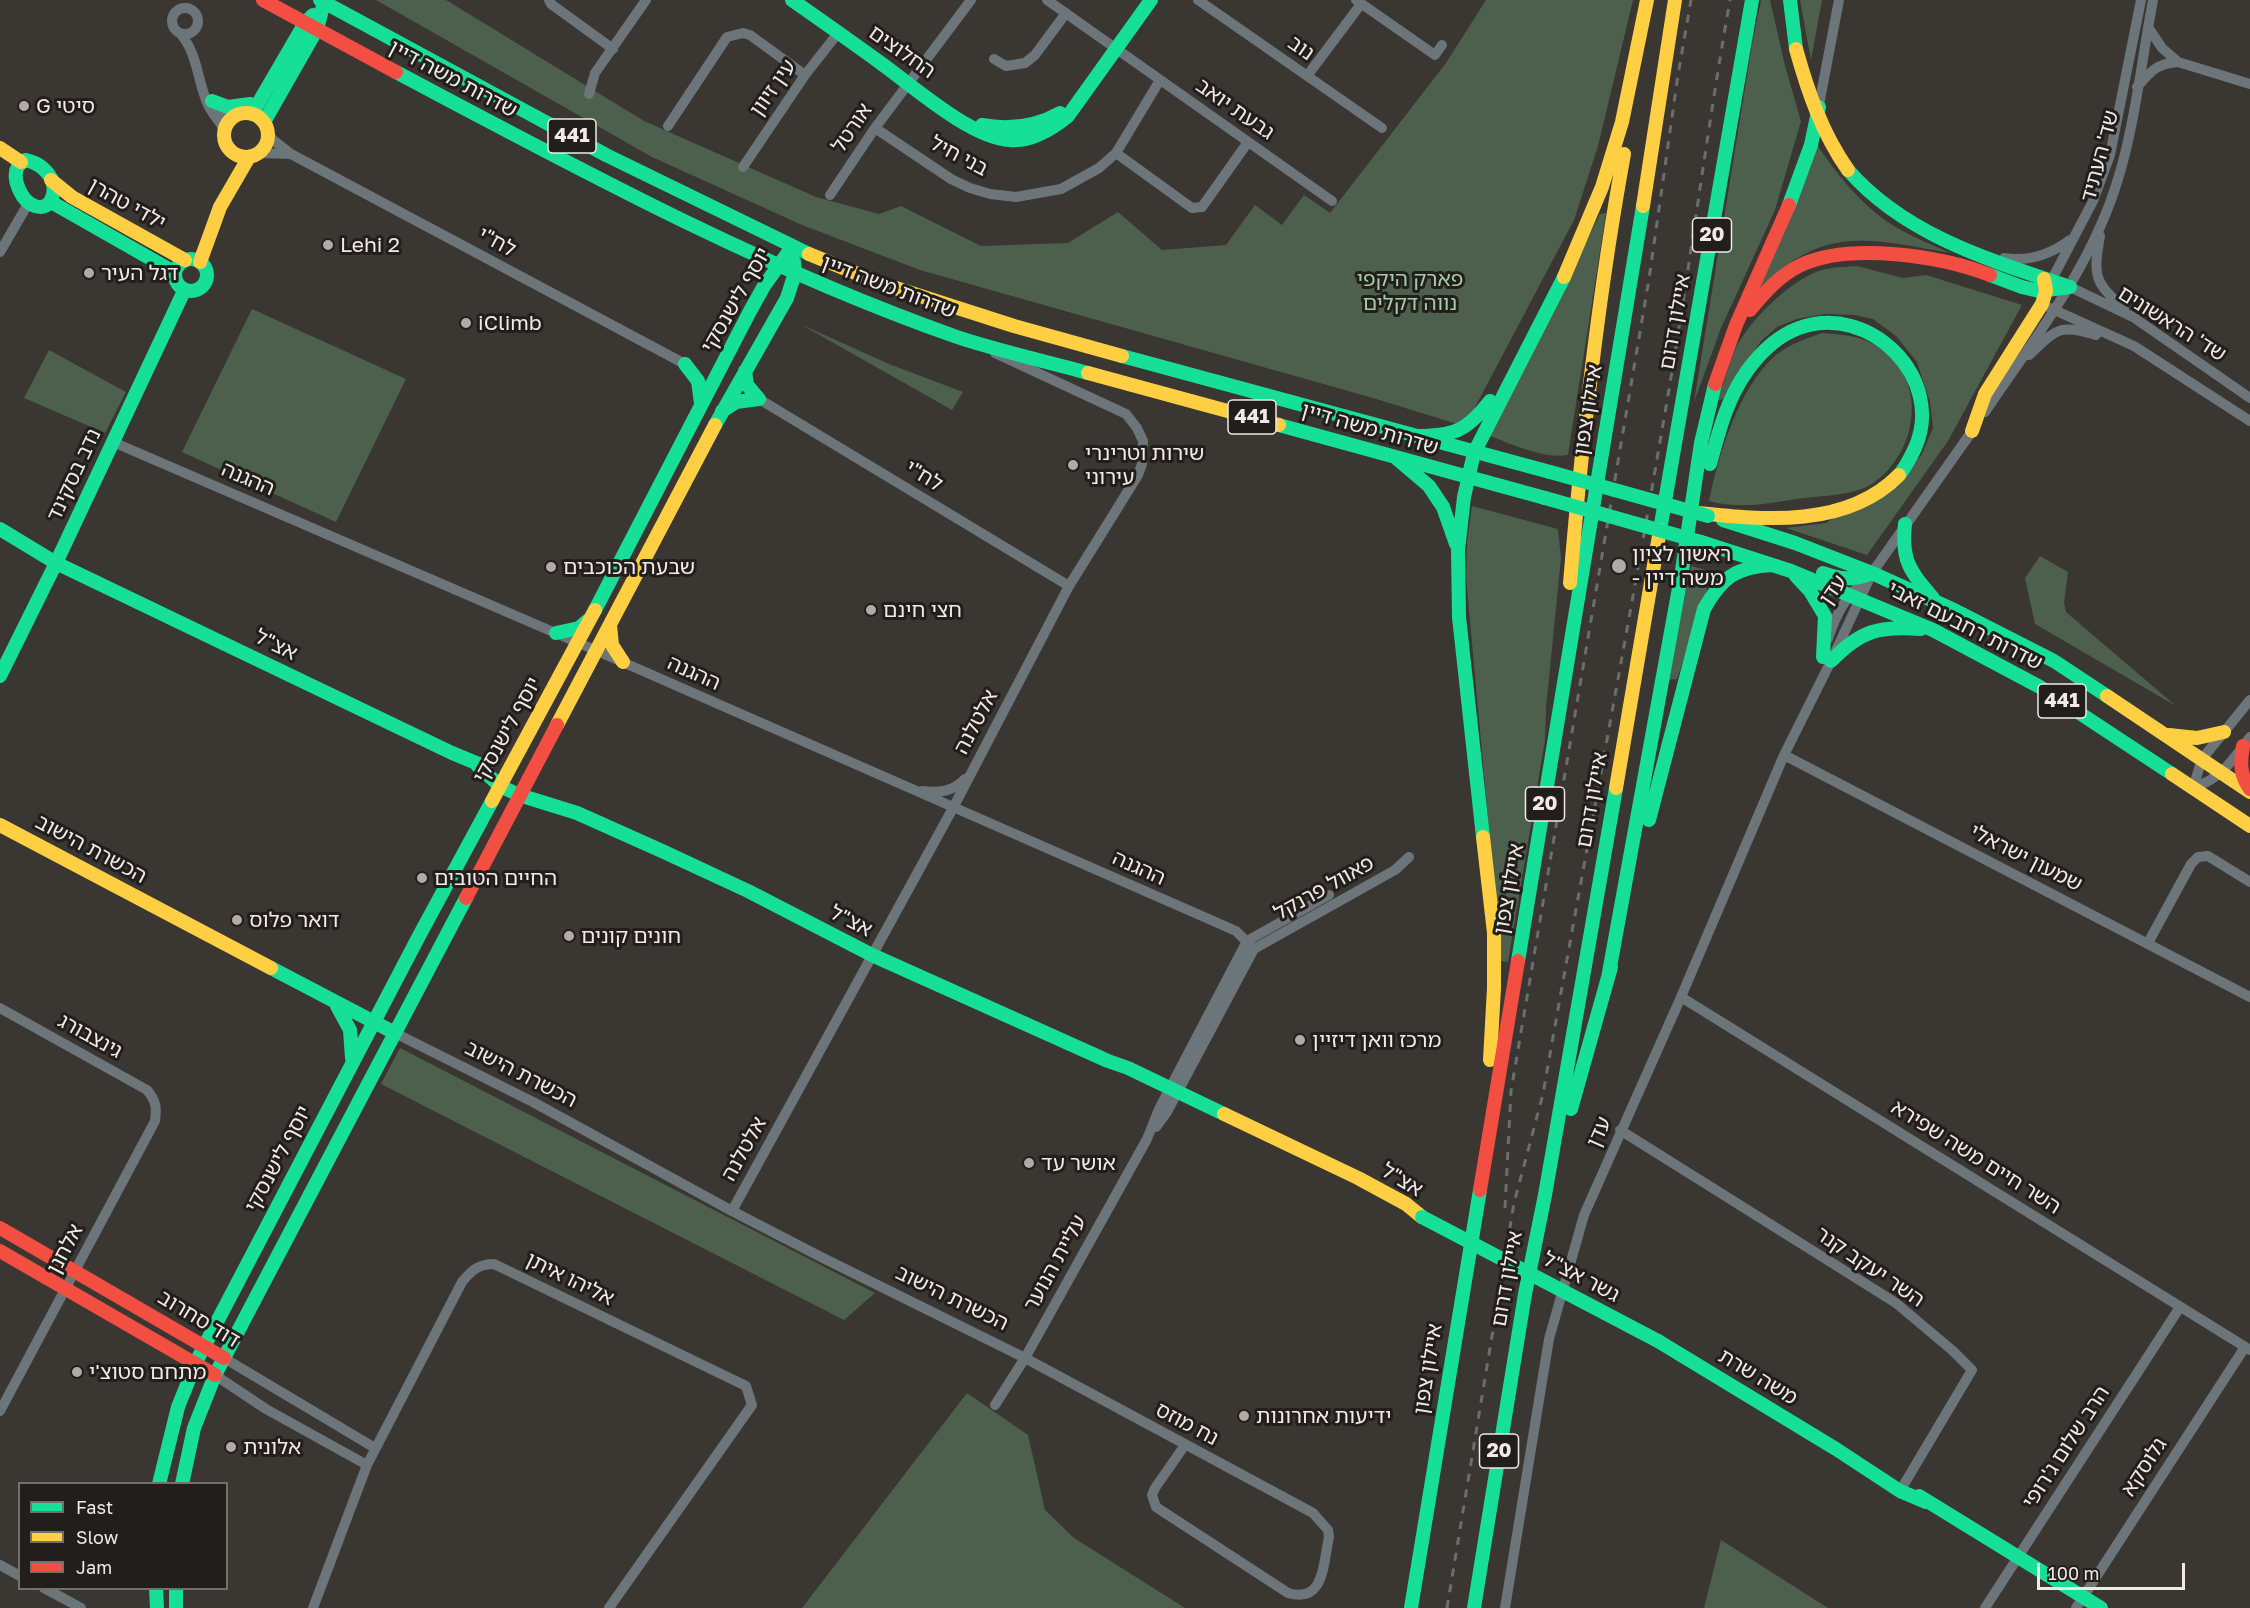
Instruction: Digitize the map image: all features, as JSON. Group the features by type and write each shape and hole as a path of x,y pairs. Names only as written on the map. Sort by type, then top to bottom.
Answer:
{"main road":[{"name":"שדרות משה דיין","path":"263,0 604,182 778,266 958,337 1701,542"},
{"name":"החלוצים","path":"792,0 958,118 989,127 1018,129 1055,116 1084,95 1151,0"},
{"path":"1472,1227 1491,1038 1494,933 1459,616 1458,550 1468,478 1474,453 1574,256 1602,187 1622,122 1648,0"},
{"path":"1557,736 1583,430 1594,334 1648,0"},
{"name":"איילון צפון","path":"1411,1608 1472,1227 1557,736 1675,0"},
{"name":"איילון דרום","path":"1474,1608 1525,1294 1545,1195 1752,0"},
{"path":"1790,0 1796,49 1806,88 1828,140 1865,192 1892,212 1982,255 2048,292"},
{"name":"שדרות משה דיין","path":"322,1 606,155 792,247 880,283 1014,326 1705,515"},
{"path":"192,260 207,271 206,281 199,290 184,291 176,283 174,272 181,262 192,260 211,232 237,174 267,144 266,128 322,1"},
{"path":"252,114 311,26"},
{"path":"212,101 228,107 239,107 254,103 267,91"},
{"path":"1608,978 1710,401 1733,333 1785,218 1802,174 1815,132 1819,105"},
{"path":"254,155 242,157 231,152 225,143 229,123 239,114 252,114 266,128"},
{"path":"0,148 21,162"},
{"path":"192,260 228,172 231,152"},
{"path":"30,160 36,162 45,170 51,180 54,193 51,202 40,207 28,204 16,191 13,173 21,162 30,160"},
{"path":"0,166 13,173"},
{"name":"ילדי טהרן","path":"51,180 72,197 192,260"},
{"name":"ילדי טהרן","path":"51,202 174,272"},
{"name":"יוסף לישנסקי","path":"159,1482 178,1407 204,1346 351,1064 578,643 724,360 764,286 792,247"},
{"name":"יוסף לישנסקי","path":"182,1482 194,1425 215,1375 400,1031 525,782 610,621 722,411 787,298 795,273 792,247"},
{"path":"1733,333 1772,284 1805,263 1830,254 1852,251 1885,253 2048,292 2070,287"},
{"name":"נדב בסקינד","path":"0,676 67,540 184,291"},
{"path":"1972,431 1985,394 2048,292"},
{"path":"1681,574 1725,411 1745,373 1768,347 1792,330 1836,323 1850,325 1875,335 1903,359 1910,369 1919,392 1920,430 1908,464 1885,489 1860,503 1808,516 1759,519 1705,515"},
{"path":"1415,436 1455,434 1465,429 1479,415 1524,356"},
{"path":"685,364 700,368 724,360"},
{"path":"685,364 694,371 699,380 701,405"},
{"path":"745,371 747,385 759,399"},
{"path":"722,411 736,402 759,399"},
{"path":"1396,458 1429,486 1443,507 1458,550"},
{"name":"שדרות רחבעם זאבי","path":"1705,515 1796,543 1872,573 2054,661 2250,790"},
{"path":"1905,524 1903,558 1912,573 1936,602"},
{"name":"אצ\"ל","path":"0,529 56,563 477,765 507,773 577,813 738,887 872,955 1108,1061 1172,1093 1358,1178 1406,1204 1422,1217"},
{"path":"38,552 59,548 67,540"},
{"name":"שדרות רחבעם זאבי","path":"1701,542 1791,571 1933,630 2040,687 2250,826"},
{"name":"441","path":"1701,542 1751,547 1840,579 1863,577 1872,573"},
{"path":"1545,1195 1608,978 1704,609 1712,593 1723,580 1740,569 1753,565 1773,565"},
{"path":"1791,571 1810,591 1825,616 1827,659"},
{"path":"556,633 579,628 591,617"},
{"path":"610,621 610,642 614,653 623,662"},
{"path":"1827,659 1861,633 1891,627 1933,630"},
{"path":"2165,735 2199,739 2224,732"},
{"path":"2247,741 2239,767 2242,779 2250,790"},
{"name":"אצ\"ל","path":"477,765 500,786 519,795 577,813"},
{"name":"הכשרת הישוב","path":"0,825 333,1001 374,1022 400,1031"},
{"path":"333,1001 347,1018 351,1029 353,1036 351,1064"},
{"name":"גשר אצ\"ל","path":"1422,1217 1658,1341"},
{"name":"דוד סחרוב","path":"0,1228 224,1358"},
{"name":"דוד סחרוב","path":"0,1251 215,1375"},
{"name":"משה שרת","path":"1658,1341 1902,1487 2016,1558 2080,1602 2101,1608"},
{"path":"156,1590 157,1608"},
{"path":"176,1590 176,1608"}],"street":[{"path":"169,0 173,27 189,43 208,106 229,123"},
{"path":"549,0 551,4 613,49"},
{"path":"589,94 595,73 646,0"},
{"name":"אורטל","path":"830,195 908,82 971,0"},
{"name":"גבעת יואב","path":"1047,0 1332,201"},
{"path":"1819,105 1839,0"},
{"name":"שד' העתיד","path":"1872,573 2017,365 2048,292 2093,201 2110,155 2141,0"},
{"name":"שד' העתיד","path":"2048,292 2070,287 2103,219 2118,179 2153,0"},
{"name":"נוב","path":"1204,2 1382,128"},
{"path":"1307,76 1358,2 1435,55 1442,45"},
{"path":"172,15 185,4 198,16 195,58"},
{"path":"994,59 1006,66 1024,63 1035,55 1066,13"},
{"path":"2148,27 2162,48 2178,62"},
{"path":"180,33 189,34 196,29"},
{"path":"668,126 727,37 734,33 750,35 805,75"},
{"name":"עין זיוון","path":"743,167 805,75 838,33"},
{"path":"2137,87 2152,69 2164,63 2178,62 2250,84"},
{"name":"בני חיל","path":"875,128 951,179 970,188 1016,197 1061,189 1099,168 1116,153 1160,80"},
{"path":"202,82 212,101 229,123"},
{"name":"לח\"י","path":"266,128 273,140 291,154 685,364"},
{"path":"1116,153 1192,208 1202,207 1248,142"},
{"name":"לח\"י","path":"254,155 291,154"},
{"path":"0,252 28,204"},
{"path":"2103,219 2097,255 2100,284 2133,317"},
{"path":"1982,255 2014,260 2042,256 2056,250 2076,236"},
{"name":"שד' הראשונים","path":"2070,287 2133,317 2250,398"},
{"path":"2048,292 2134,346"},
{"path":"2017,365 2059,329 2075,329 2134,346"},
{"name":"אלטלנה","path":"732,1211 953,808 1069,586 1138,475 1144,452 1143,441 1137,428 1126,414 958,337"},
{"name":"שד' הראשונים","path":"2134,346 2250,421"},
{"name":"לח\"י","path":"759,399 1069,586"},
{"name":"ההגנה","path":"113,442 623,662 1236,931 1250,945"},
{"name":"עדן","path":"1505,1608 1549,1339 1584,1215 1855,596 1872,573"},
{"path":"2193,788 2202,759 2250,700"},
{"path":"2193,788 2208,783 2222,773 2247,741"},
{"name":"שמעון ישראלי","path":"1784,755 2250,997"},
{"path":"911,790 939,792 948,790 957,787 972,772"},
{"path":"2148,943 2191,864 2198,857 2208,856 2250,882"},
{"name":"פאוול פרנקל","path":"1250,945 1332,899 1395,870 1410,857"},
{"name":"עליית הנוער","path":"995,1405 1025,1358 1147,1139 1250,945"},
{"name":"השר חיים משה שפירא","path":"1681,997 2247,1349"},
{"name":"גינצבורג","path":"0,1008 147,1090 156,1103"},
{"name":"הכשרת הישוב","path":"400,1031 732,1211 1025,1358"},
{"name":"אלחנן","path":"0,1411 155,1121 156,1103"},
{"name":"השר יעקב קנר","path":"1620,1130 1896,1303 1972,1370 1902,1487"},
{"name":"אליהו איתן","path":"313,1608 375,1448 462,1282 478,1266 494,1264 746,1386 752,1405 609,1608"},
{"name":"הרב שלום ג'רופי","path":"1985,1608 2180,1306"},
{"name":"גלוסקא","path":"2080,1602 2247,1349"},
{"name":"דוד סחרוב","path":"224,1358 375,1448"},
{"name":"נח מוזס","path":"1025,1358 1313,1514 1328,1530 1329,1537 1316,1588 1300,1596 1288,1593 1156,1507 1152,1495 1155,1488 1185,1445"},
{"name":"דוד סחרוב","path":"215,1375 266,1409 367,1466"},
{"path":"0,1565 18,1574"},
{"path":"48,1590 81,1608"}],"green space":[{"name":"פארק היקפי נווה דקלים","path":"376,0 446,0 644,121 816,197 879,214 901,206 981,246 1068,243 1118,212 1162,250 1226,245 1255,205 1282,225 1304,195 1330,213 1446,63 1486,0 1633,0 1598,146 1574,220 1472,413 1457,424 1373,398 920,270 802,225 652,157"},
{"path":"1761,0 1770,0 1785,66 1801,121 1775,210 1721,328 1694,402 1753,39"},
{"path":"1800,0 1822,0 1811,60"},
{"path":"1817,145 1843,180 1863,202 1886,221 1950,253 1894,243 1847,241 1825,246 1804,255 1781,269 1758,290"},
{"path":"1606,213 1568,455 1539,453 1490,436 1600,214"},
{"path":"1857,266 1903,278 1926,275 2022,305 1948,441 1867,555 1786,528 1826,523 1921,456 1933,428 1930,402 1917,362 1896,336 1873,319 1854,315 1824,314 1797,319 1777,327 1761,341 1723,399 1717,401 1734,352 1748,329 1768,306 1792,286 1816,272"},
{"path":"252,309 406,379 336,522 182,452"},
{"path":"802,325 889,364 963,392 952,410"},
{"path":"1822,333 1839,334 1867,341 1887,353 1901,370 1909,389 1912,410 1909,430 1901,451 1889,469 1864,488 1835,495 1752,505 1731,505 1709,501 1718,463 1732,423 1751,385 1776,355 1792,345"},
{"path":"49,350 126,392 105,433 24,398"},
{"path":"1472,506 1558,529 1561,558 1546,708 1545,740 1508,962 1501,961 1466,577 1467,541"},
{"path":"2040,556 2068,572 2064,603 2066,612 2176,706 2035,624 2025,578"},
{"path":"1691,566 1718,573 1706,584 1707,590 1677,679 1667,680"},
{"path":"400,1048 875,1293 844,1320 381,1084"},
{"path":"967,1393 1028,1435 1045,1510 1074,1538 1185,1608 802,1608"},
{"path":"1721,1540 1828,1608 1704,1608"}],"railway":[{"path":"1505,1208 1511,1091 1649,279 1691,0"},
{"path":"1447,1608 1514,1203 1543,1094 1649,508 1730,0"}],"traffic: fast":[{"path":"320,0 606,155 809,254"},
{"path":"792,0 943,110 978,131 1010,140 1034,137 1068,116 1151,0"},
{"path":"1660,530 1752,0"},
{"path":"1790,0 1796,49"},
{"path":"264,122 317,29 324,2"},
{"path":"252,114 305,23 313,15"},
{"path":"396,72 602,180 812,280 957,337 1088,373"},
{"path":"212,101 228,107 250,104"},
{"path":"1789,205 1811,145 1819,107"},
{"path":"982,125 1022,126 1051,118 1060,113"},
{"path":"25,160 40,166 51,178 53,194 46,206 30,204 19,189 16,171 25,160"},
{"path":"1848,170 1870,192 1920,228 1976,254 2064,285"},
{"path":"51,202 174,272"},
{"path":"1518,961 1643,206"},
{"path":"595,610 749,313 764,286 792,247"},
{"path":"191,259 203,263 207,275 203,287 191,291 179,287 175,275 179,263 191,259"},
{"path":"715,425 787,298 795,273 794,262"},
{"path":"1990,275 2039,291 2070,287"},
{"path":"1483,837 1459,617 1458,550 1464,497 1474,453 1564,277"},
{"path":"0,676 184,291"},
{"path":"1710,464 1729,404 1752,364 1783,336 1799,328 1825,323 1851,326 1875,336 1895,352 1910,372 1920,396 1922,422 1915,448 1899,475"},
{"path":"1122,356 1550,472"},
{"path":"685,364 698,381 701,403"},
{"path":"722,411 736,402 759,399 747,385 745,371"},
{"path":"1608,978 1681,577 1701,443 1715,384"},
{"path":"1415,436 1439,435 1458,430 1474,420 1490,401"},
{"path":"1279,425 1545,498"},
{"path":"1396,458 1429,486 1443,507 1456,544"},
{"path":"1550,472 1708,516"},
{"path":"1545,498 1701,542"},
{"path":"1723,520 1795,543 1872,573 1954,610 2054,661 2107,696"},
{"path":"1905,524 1904,547 1909,565 1933,598"},
{"path":"0,529 56,563 452,753 486,767"},
{"path":"1701,542 1791,571 1933,630 2040,687 2172,774"},
{"path":"1649,820 1704,609 1717,589 1731,576 1749,568 1773,565"},
{"path":"1823,573 1847,578 1872,573"},
{"path":"1796,576 1810,591 1825,616 1823,657"},
{"path":"556,633 579,628 587,621"},
{"path":"1831,661 1852,642 1872,632 1893,628 1921,629"},
{"path":"477,765 500,786 519,795 577,813 662,851 748,891 872,955 1128,1068 1224,1114"},
{"path":"1474,1608 1525,1294 1545,1195 1616,788"},
{"path":"159,1482 178,1407 196,1362 492,801"},
{"path":"182,1482 194,1428 215,1375 466,898"},
{"path":"1571,1109 1611,967"},
{"path":"271,968 395,1033"},
{"path":"337,1006 350,1030 352,1058"},
{"path":"1411,1608 1480,1190"},
{"path":"1422,1217 1658,1341"},
{"path":"1658,1341 1836,1449 1900,1491 1926,1502"},
{"path":"1919,1496 2101,1608"},
{"path":"156,1590 157,1608"},
{"path":"176,1590 176,1608"}],"traffic: slow":[{"path":"1564,277 1602,187 1622,122 1647,0"},
{"path":"1643,206 1675,0"},
{"path":"1796,49 1817,112 1848,170"},
{"path":"246,113 255,114 262,119 267,126 268,135 267,144 262,151 255,156 246,157 237,156 230,151 225,144 224,135 225,126 230,119 237,114 246,113"},
{"path":"0,148 21,162"},
{"path":"1570,583 1592,368 1606,261 1624,154"},
{"path":"200,262 220,207 249,157"},
{"path":"51,180 72,197 185,260"},
{"path":"809,254 880,283 1014,326 1122,356"},
{"path":"1972,431 1985,394 2042,304 2046,291 2044,279"},
{"path":"1088,373 1279,425"},
{"path":"557,725 715,425"},
{"path":"1698,513 1777,518 1830,512 1855,504 1878,492 1899,475"},
{"path":"1616,788 1660,530"},
{"path":"492,801 595,610"},
{"path":"610,625 612,645 623,662"},
{"path":"2107,696 2250,792"},
{"path":"2169,735 2197,738 2224,732"},
{"path":"2172,774 2250,826"},
{"path":"0,825 271,968"},
{"path":"1483,837 1494,933 1490,1060"},
{"path":"1224,1114 1358,1178 1406,1204 1422,1217"}],"traffic: jam":[{"path":"263,0 396,72"},
{"path":"1715,384 1736,325 1789,205"},
{"path":"1750,310 1773,284 1793,269 1821,258 1844,254 1896,254 1922,257 1990,275"},
{"path":"466,898 557,725"},
{"path":"2243,746 2242,769 2244,779 2250,789"},
{"path":"1480,1190 1518,961"},
{"path":"0,1228 224,1358"},
{"path":"0,1251 215,1375"}],"place":[{"name":"G סיטי","path":"24,106"},
{"name":"Lehi 2","path":"328,245"},
{"name":"דגל העיר","path":"89,273"},
{"name":"iClimb","path":"466,323"},
{"name":"שירות וטרינרי עירוני","path":"1073,465"},
{"name":"ראשון לציון - משה דיין","path":"1619,566"},
{"name":"שבעת הכוכבים","path":"551,567"},
{"name":"חצי חינם","path":"871,610"},
{"name":"החיים הטובים","path":"422,878"},
{"name":"דואר פלוס","path":"237,920"},
{"name":"חונים קונים","path":"569,936"},
{"name":"מרכז וואן דיזיין","path":"1300,1040"},
{"name":"אושר עד","path":"1029,1163"},
{"name":"מתחם סטוצ'י","path":"77,1372"},
{"name":"ידיעות אחרונות","path":"1244,1416"},
{"name":"אלונית","path":"231,1447"}]}
